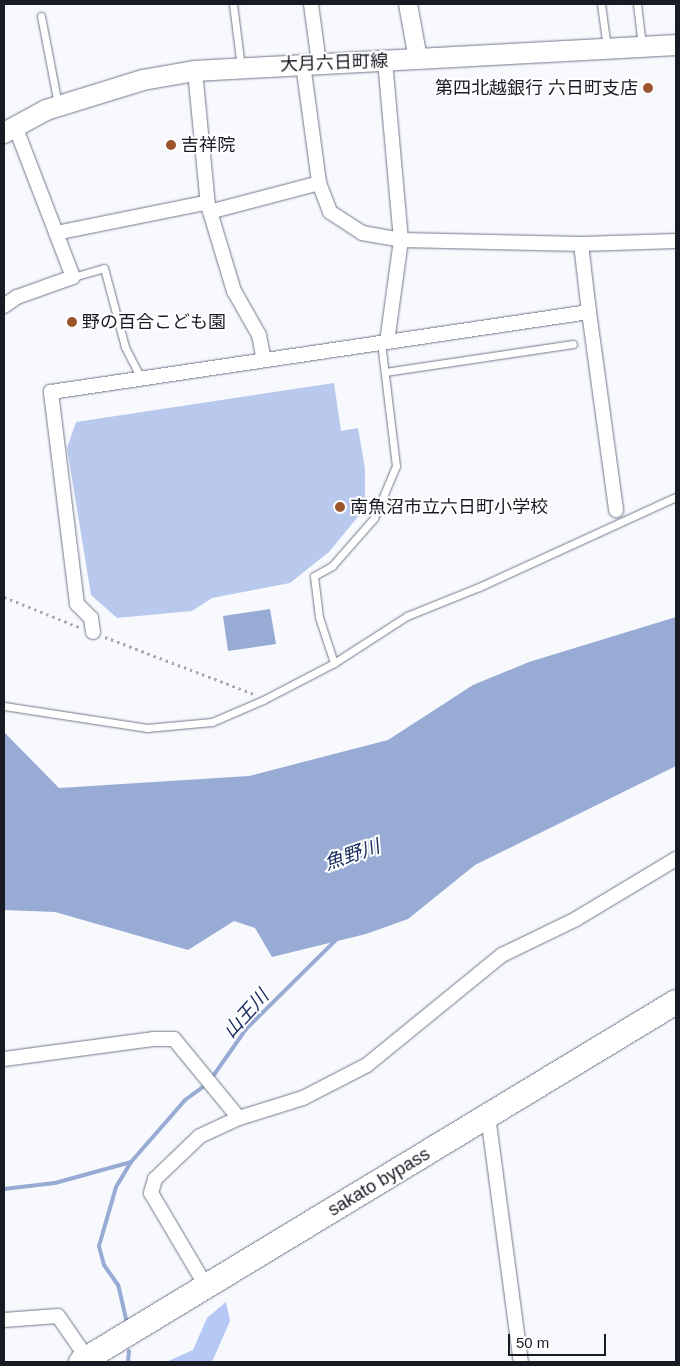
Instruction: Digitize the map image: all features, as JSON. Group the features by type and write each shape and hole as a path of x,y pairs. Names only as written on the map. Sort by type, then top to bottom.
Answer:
{"highway":[{"name":"sakato bypass","path":"84,1360 676,1002"}],"main road":[{"name":"大月六日町線","path":"9,130 59,106 143,80 195,71 311,63 385,61 676,45"}],"street":[{"path":"312,4 311,63 319,183 330,212 362,233 401,240 581,244 676,240"},
{"path":"408,4 418,59"},
{"path":"384,342 401,240 385,61"},
{"path":"195,71 208,206 234,291 260,335 264,360"},
{"path":"4,306 17,297 73,277 56,233 9,130"},
{"path":"56,233 205,203 213,210 319,183"},
{"path":"581,244 616,510"},
{"path":"93,632 91,618 77,604 51,392 589,312"},
{"path":"206,1286 150,1193 156,1179 200,1136 239,1118 303,1098 367,1066 502,954 576,919 676,859"},
{"path":"4,1059 153,1039 174,1039 239,1118"},
{"path":"488,1116 520,1362"},
{"path":"4,1320 58,1316 84,1360"}],"lane":[{"path":"233,4 241,67"},
{"path":"601,4 607,48"},
{"path":"637,4 642,47"},
{"path":"41,16 59,106"},
{"path":"73,277 104,268 126,347 141,378"},
{"path":"334,662 319,618 314,576 332,566 374,518 396,466 384,372 384,342"},
{"path":"384,372 573,344"},
{"path":"4,706 147,728 212,722 263,700 334,662 407,616 479,587 676,497"}],"path":[{"path":"4,597 248,691 263,700"}],"shaded area":[{"path":"334,383 341,431 358,428 365,468 365,496 361,513 329,552 290,583 212,598 192,611 117,618 91,595 67,448 76,422"},
{"path":"226,1302 230,1321 212,1362 166,1362 193,1350 207,1318"}],"water":[{"path":"270,609 276,644 228,651 223,616"},
{"name":"魚野川","path":"676,617 676,766 475,865 408,919 366,934 272,957 255,928 234,921 188,950 55,912 4,910 4,732 59,788 249,776 388,740 473,685 529,662"}],"waterway":[{"name":"山王川","path":"211,1079 246,1029 336,940"},
{"path":"127,1323 118,1285 104,1265 99,1246 116,1187 131,1162 185,1100 207,1084"},
{"name":"山王川","path":"4,1189 55,1183 131,1162"},
{"path":"128,1362 129,1351"}],"place":[{"name":"第四北越銀行 六日町支店","path":"648,88"},
{"name":"吉祥院","path":"171,145"},
{"name":"野の百合こども園","path":"72,322"},
{"name":"南魚沼市立六日町小学校","path":"340,507"}]}
